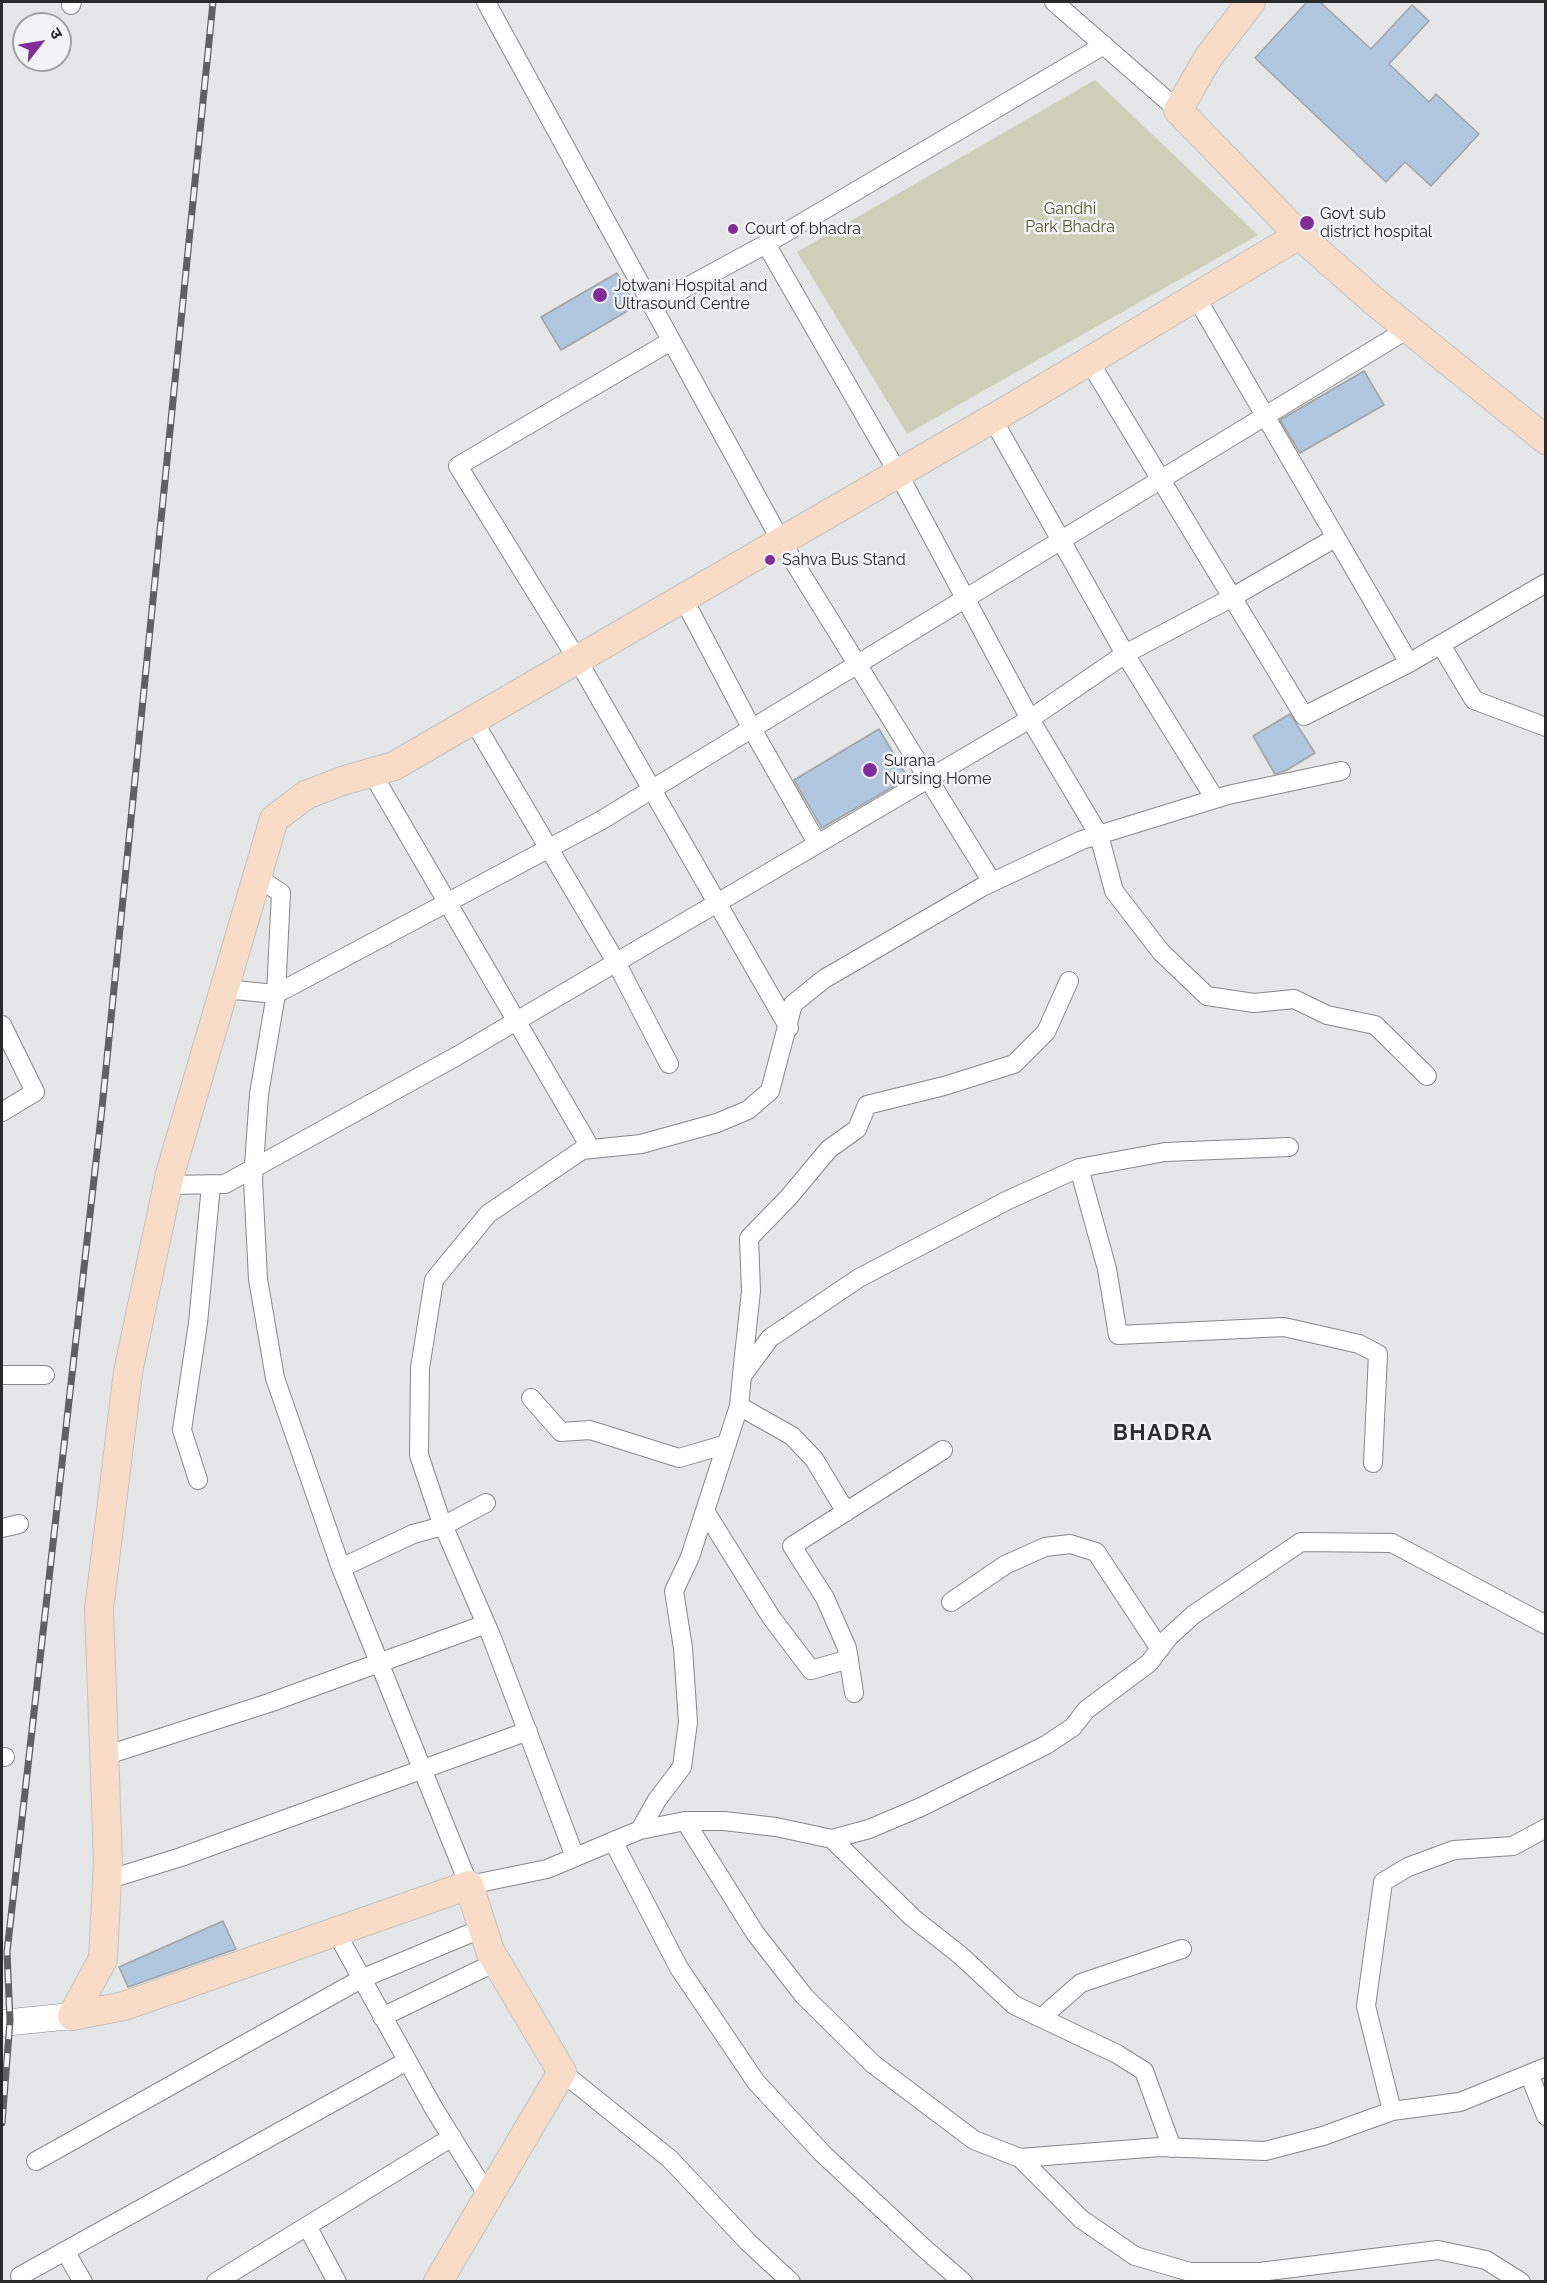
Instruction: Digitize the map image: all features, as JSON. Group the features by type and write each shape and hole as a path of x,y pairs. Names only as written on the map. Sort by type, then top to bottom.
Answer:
{"main road":[{"path":"1251,2 1208,58 1179,110 1299,235 1408,329 1545,440"},
{"path":"72,2016 103,1959 107,1880 99,1609 128,1372 167,1185 274,819 306,795 394,766 992,418 1299,235"},
{"path":"2,2024 72,2016 123,2006 469,1885 496,1962 562,2072 438,2282"}],"street":[{"path":"486,2 781,541 930,777 992,882"},
{"path":"1054,2 1179,110"},
{"path":"652,306 766,244 1104,45"},
{"path":"766,244 898,473 1030,719 1099,835 1114,891 1161,952 1207,996 1254,1003 1294,999 1327,1015 1375,1025 1427,1076"},
{"path":"1196,297 1409,663"},
{"path":"224,988 276,994 549,848 652,790 966,600 1160,478 1408,329"},
{"path":"671,341 458,466 577,659 789,1028"},
{"path":"1089,361 1304,716 1409,663 1545,583"},
{"path":"992,418 1125,654 1215,799"},
{"path":"167,1185 225,1184 255,1168 517,1020 1030,719 1125,654 1231,598 1335,538"},
{"path":"682,598 752,729 817,843"},
{"path":"1441,645 1474,700 1545,727"},
{"path":"473,720 616,962 669,1064"},
{"path":"575,1857 486,1624 443,1526 419,1455 420,1368 434,1280 488,1214 582,1150 641,1144 717,1123 748,1110 770,1091 789,1028 793,1004 824,979 992,882 1099,835 1215,799 1341,771"},
{"path":"372,772 591,1149"},
{"path":"257,877 281,893 276,994 259,1094 253,1180 258,1279 275,1378 341,1568 469,1885 547,1869 640,1830 685,1821 724,1821 776,1827 832,1839 869,1829 921,1807 1046,1745 1073,1727 1086,1710 1149,1663 1192,1615 1301,1542 1392,1543 1545,1625"},
{"path":"640,1830 657,1800 682,1767 688,1722 683,1648 674,1591 690,1557 739,1406 751,1291 749,1238 788,1198 829,1149 857,1129 867,1105 944,1086 1014,1064 1046,1032 1069,981"},
{"path":"2,1025 35,1092 2,1112"},
{"path":"742,1376 770,1338 859,1278 1008,1200 1079,1168 1165,1152 1289,1147"},
{"path":"1079,1168 1107,1269 1118,1335 1284,1327 1359,1344 1378,1354 1373,1463"},
{"path":"198,1480 182,1430 198,1323 211,1185"},
{"path":"2,1375 45,1375"},
{"path":"531,1398 561,1432 590,1430 679,1458 727,1444"},
{"path":"739,1406 792,1436 814,1459 846,1512"},
{"path":"854,1693 847,1648 825,1598 792,1546 943,1450"},
{"path":"341,1568 413,1534 443,1526 486,1503"},
{"path":"705,1511 771,1617 811,1670 849,1659"},
{"path":"951,1602 1005,1565 1045,1546 1070,1544 1096,1552 1160,1649"},
{"path":"104,1756 157,1741 379,1664 486,1624"},
{"path":"107,1880 181,1857 528,1731"},
{"path":"685,1821 755,1934 804,1996 873,2064 974,2140 1020,2158 1081,2219 1135,2256 1191,2277 1260,2272 1438,2250 1486,2260 1521,2282"},
{"path":"1392,2111 1366,2006 1383,1882 1408,1867 1454,1850 1513,1846 1545,1828"},
{"path":"832,1839 913,1918 960,1955 1014,2005 1117,2054 1144,2071 1172,2148"},
{"path":"613,1841 679,1968 756,2082 824,2154 963,2282"},
{"path":"36,2161 172,2082 361,1979 483,1928"},
{"path":"336,1932 407,2061 488,2196"},
{"path":"1041,2018 1081,1983 1182,1949"},
{"path":"382,2017 496,1962"},
{"path":"20,2276 407,2061"},
{"path":"1020,2158 1172,2148 1264,2151 1323,2136 1392,2111 1460,2102 1537,2071 1545,2116"},
{"path":"562,2072 670,2159 748,2242 791,2282"},
{"path":"216,2282 452,2137"},
{"path":"307,2226 337,2282"},
{"path":"65,2252 83,2282"}],"green space":[{"name":"Gandhi Park Bhadra","path":"1095,80 1258,235 907,434 797,252"}],"building":[{"path":"1307,2 1320,2 1371,49 1412,5 1429,21 1389,64 1429,102 1436,94 1479,134 1431,186 1405,162 1386,182 1255,58"},
{"path":"617,273 636,306 561,350 541,317"},
{"path":"1364,371 1384,405 1300,453 1280,420"},
{"path":"1290,714 1315,753 1285,771 1275,774 1253,736"},
{"path":"879,729 908,778 822,828 794,780"},
{"path":"223,1921 236,1949 128,1987 119,1967"}],"railway":[{"path":"2,2123 10,2021 7,1952 102,1108 213,2"}],"place":[{"name":"Govt sub district hospital","path":"1307,223"},
{"name":"Court of bhadra","path":"733,229"},
{"name":"Jotwani Hospital and Ultrasound Centre","path":"600,295"},
{"name":"Sahva Bus Stand","path":"770,560"},
{"name":"Surana Nursing Home","path":"870,770"}],"district":[{"name":"BHADRA","path":"1163,1433"}]}
